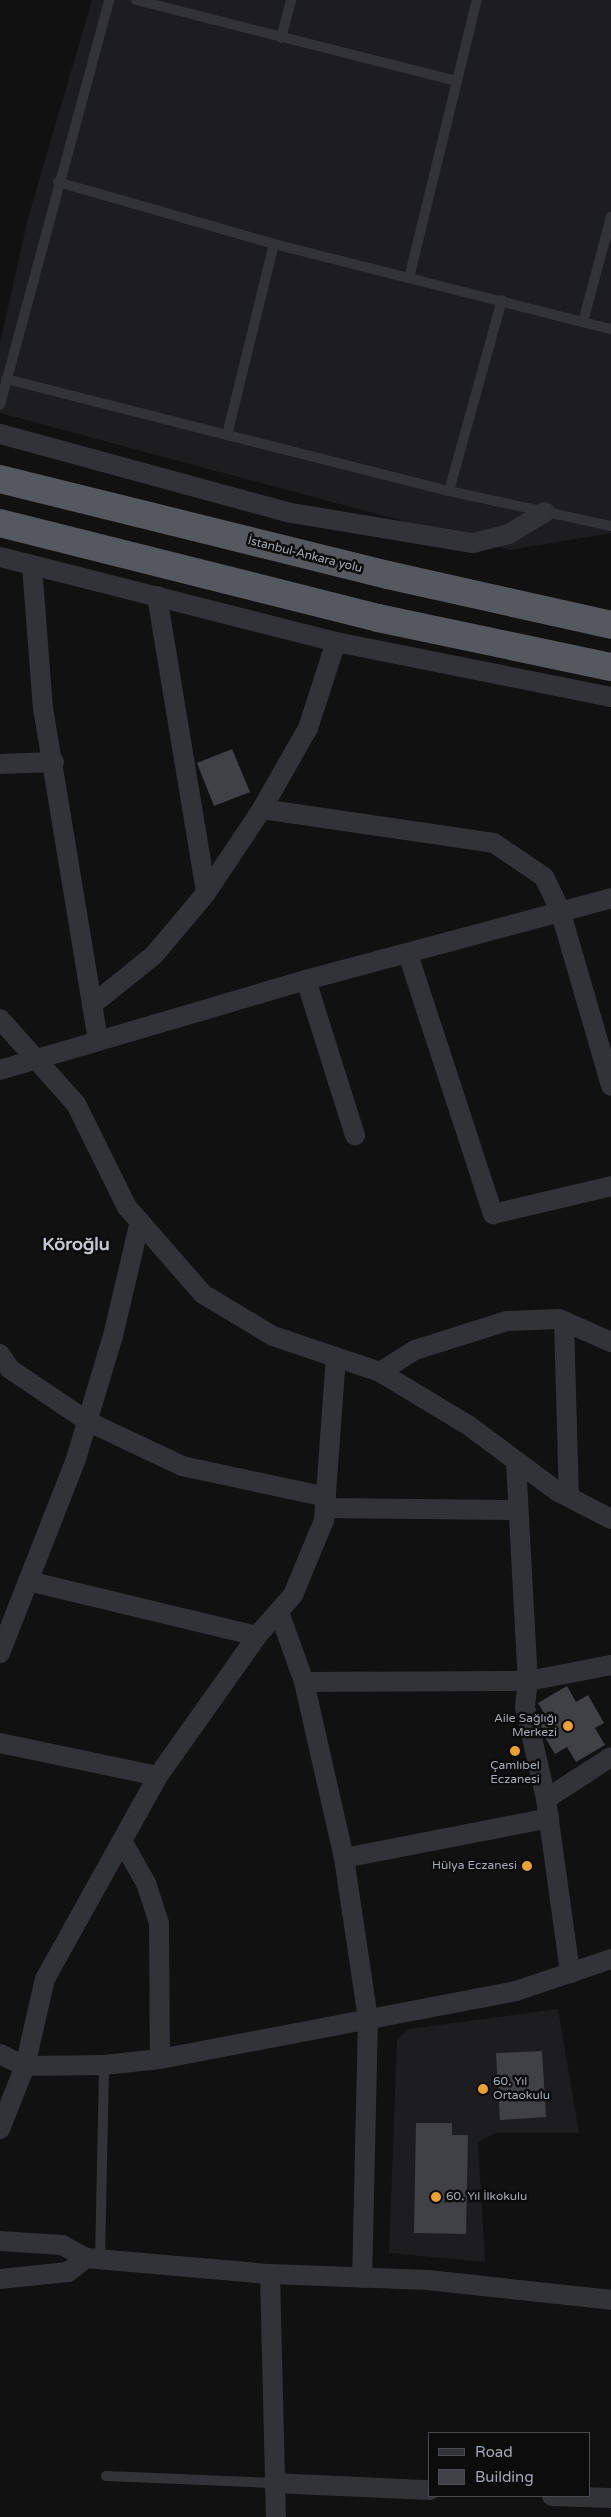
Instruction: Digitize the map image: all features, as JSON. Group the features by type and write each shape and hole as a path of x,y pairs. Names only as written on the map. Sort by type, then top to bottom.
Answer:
{"highway":[{"name":"İstanbul-Ankara yolu","path":"0,479 388,575 611,625"},
{"path":"0,523 378,618 611,666"}],"street":[{"path":"0,434 291,513 473,543 510,534 545,512"},
{"path":"0,557 336,642 611,697"},
{"path":"32,566 43,708 54,762 98,1039"},
{"path":"157,596 206,893"},
{"path":"92,1006 154,955 206,893 262,809 308,728 336,642"},
{"path":"0,764 54,762"},
{"path":"262,809 494,843 544,877 560,910 611,1086"},
{"path":"0,1070 98,1039 306,980 408,954 560,910 611,898"},
{"path":"408,954 493,1214 611,1186"},
{"path":"306,980 355,1135"},
{"path":"0,1019 38,1059 76,1104 127,1207 203,1294 273,1336 380,1372 468,1425 516,1462 569,1497 611,1519"},
{"path":"0,1653 87,1422 140,1221"},
{"path":"380,1372 415,1350 506,1321 564,1321 611,1342"},
{"path":"564,1321 569,1497"},
{"path":"0,1354 10,1369 87,1422 182,1466 325,1503 518,1510"},
{"path":"0,2129 25,2066 45,1979 158,1776 257,1636 293,1595 324,1520 336,1357"},
{"path":"516,1462 528,1681 524,1706 546,1799 570,1973"},
{"path":"28,1581 257,1636"},
{"path":"279,1612 304,1682 344,1858 368,2018 362,2278"},
{"path":"304,1682 528,1681 611,1665"},
{"path":"0,1743 158,1776"},
{"path":"546,1799 611,1757"},
{"path":"344,1858 549,1818"},
{"path":"122,1841 146,1883 160,1923 160,2059"},
{"path":"0,2054 25,2066 104,2066 160,2059 516,1991 611,1959"},
{"path":"0,2241 62,2245 92,2259 270,2274 428,2280 611,2300"},
{"path":"0,2279 68,2272 92,2259"},
{"path":"270,2274 276,2517"},
{"path":"274,2483 428,2490"},
{"path":"582,2497 611,2498"}],"lane":[{"path":"0,405 58,182 109,0"},
{"path":"136,0 458,81"},
{"path":"281,38 291,0"},
{"path":"409,278 477,0"},
{"path":"58,182 274,244 611,329"},
{"path":"583,322 611,217"},
{"path":"227,436 274,244"},
{"path":"449,491 502,300"},
{"path":"6,379 449,491 611,526"},
{"path":"92,2259 104,2066"},
{"path":"106,2476 274,2483"}],"shaded area":[{"path":"92,0 611,0 611,533 511,550 0,413 0,343 28,218"},
{"path":"558,2009 579,2133 496,2133 478,2142 485,2262 389,2253 397,2040 408,2029"}],"building":[{"path":"232,749 250,792 214,806 197,763"},
{"path":"567,1686 576,1702 588,1695 604,1723 595,1728 605,1745 576,1762 567,1747 555,1754 543,1734 540,1721 547,1718 538,1703"},
{"path":"542,2051 546,2117 500,2120 496,2053"},
{"path":"416,2123 452,2123 452,2135 468,2135 466,2234 414,2233"}],"place":[{"name":"Aile Sağlığı Merkezi","path":"568,1726"},
{"name":"Çamlıbel Eczanesi","path":"515,1751"},
{"name":"Hülya Eczanesi","path":"527,1866"},
{"name":"60. Yıl Ortaokulu","path":"483,2089"},
{"name":"60. Yıl İlkokulu","path":"436,2197"}],"district":[{"name":"Köroğlu","path":"76,1244"}]}
